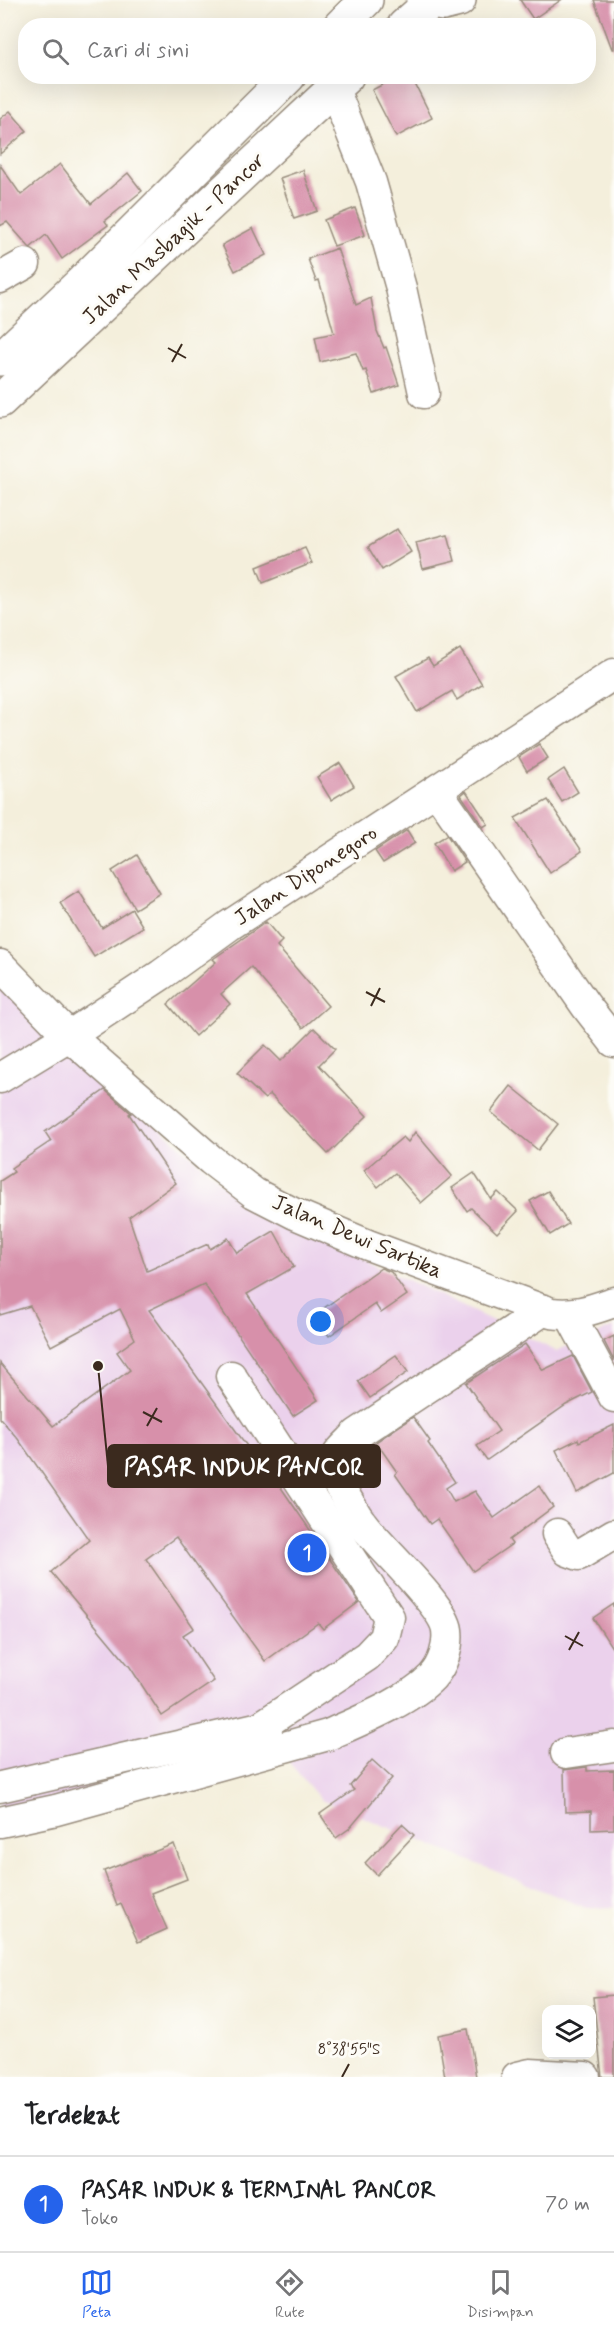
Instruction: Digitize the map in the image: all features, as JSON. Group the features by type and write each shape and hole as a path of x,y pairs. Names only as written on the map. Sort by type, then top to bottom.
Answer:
{"main road":[{"path":"348,18 366,0"},
{"path":"415,18 438,1"},
{"name":"Jalan Masbagik - Pancor","path":"0,359 83,281 281,84"},
{"name":"Jalan Masbagik - Pancor","path":"0,401 340,84"}],"street":[{"path":"341,84 401,288 424,393"},
{"name":"Jalan Diponegoro","path":"0,1078 69,1036 161,975 230,925 614,674"},
{"path":"437,791 586,1006 614,1042"},
{"name":"Jalan Dewi Sartika","path":"0,965 69,1036 211,1160 254,1193 295,1214 368,1245 557,1313"},
{"path":"0,1787 268,1738 328,1735 366,1718 414,1691 432,1677 441,1663 446,1646 447,1629 438,1612 362,1524 335,1478 334,1463 342,1450 357,1434 557,1313 590,1311 614,1302"},
{"path":"557,1313 614,1397"},
{"path":"0,1822 56,1810 268,1738 367,1656 384,1638 389,1617 231,1376"},
{"path":"557,1533 568,1551 579,1556 614,1534"},
{"path":"566,1753 614,1746"},
{"path":"517,2077 530,2074 585,2077"}],"shaded area":[{"path":"0,983 240,1200 556,1351 614,1327 614,1907 586,1908 321,1800 283,1755 0,1816"}],"building":[{"path":"520,0 561,0 534,18"},
{"path":"594,0 614,0 614,49 612,49"},
{"path":"384,84 415,84 432,118 396,137 372,90"},
{"path":"10,111 27,131 0,154 0,119"},
{"path":"60,164 91,204 128,173 142,191 105,221 108,225 62,259 46,235 30,248 7,222 0,226 0,165 21,195"},
{"path":"303,170 317,211 294,219 280,178"},
{"path":"355,208 365,235 334,246 324,220"},
{"path":"253,228 266,255 235,271 222,245"},
{"path":"337,248 356,305 371,298 377,331 384,348 386,347 399,385 374,394 366,370 363,371 356,353 320,362 315,337 334,333 319,280 316,281 308,259"},
{"path":"397,529 411,552 382,570 368,547"},
{"path":"448,534 455,561 423,569 416,542"},
{"path":"305,548 312,563 263,583 257,567"},
{"path":"460,649 482,684 457,700 452,691 417,712 396,676 428,658 433,666"},
{"path":"539,744 548,758 527,771 519,757"},
{"path":"340,763 354,786 331,800 317,777"},
{"path":"564,769 578,792 562,802 548,780"},
{"path":"466,791 488,824 483,827 461,795"},
{"path":"548,800 582,851 550,873 515,818"},
{"path":"407,830 415,843 383,863 375,851"},
{"path":"447,835 465,862 451,871 434,843"},
{"path":"137,855 160,893 135,909 112,871"},
{"path":"79,891 102,928 132,909 143,927 94,957 60,903"},
{"path":"266,922 282,941 277,946 328,1006 303,1028 251,967 221,994 230,1004 195,1036 168,1004 216,962 213,959"},
{"path":"314,1028 335,1049 319,1065 367,1116 328,1154 270,1094 265,1099 237,1073 265,1045 281,1061"},
{"path":"511,1086 558,1124 538,1150 491,1112"},
{"path":"105,1090 131,1113 129,1114 176,1183 129,1217 147,1271 208,1244 210,1249 228,1238 237,1253 274,1231 294,1267 247,1294 318,1400 293,1416 204,1284 149,1310 262,1467 265,1464 359,1602 323,1629 318,1623 265,1661 176,1537 146,1559 194,1628 183,1635 214,1681 162,1716 130,1667 51,1572 89,1540 18,1439 0,1418 0,1363 53,1426 130,1370 117,1352 135,1339 120,1309 51,1346 30,1306 0,1315 0,1181 14,1172 11,1168 51,1141 45,1132"},
{"path":"415,1132 452,1176 421,1203 395,1173 378,1187 364,1170 403,1137 408,1142"},
{"path":"474,1173 491,1199 498,1192 518,1211 497,1233 471,1208 467,1211 452,1188"},
{"path":"548,1191 568,1224 550,1235 530,1201"},
{"path":"381,1268 391,1272 407,1295 381,1313 375,1304 329,1336 314,1315"},
{"path":"614,1336 614,1361 604,1341"},
{"path":"525,1344 543,1370 573,1356 592,1392 566,1405 487,1460 477,1446 499,1431 466,1383"},
{"path":"396,1355 408,1372 370,1398 358,1381"},
{"path":"413,1417 455,1482 446,1488 454,1502 475,1491 494,1518 539,1486 553,1507 509,1540 512,1544 473,1571 437,1519 430,1524 376,1442"},
{"path":"614,1425 614,1473 577,1493 556,1450"},
{"path":"614,1604 614,1651 593,1618"},
{"path":"372,1760 392,1778 350,1828 336,1838 320,1814 354,1790 350,1786"},
{"path":"587,1767 587,1771 614,1770 614,1829 591,1830 591,1811 565,1812 564,1770"},
{"path":"402,1824 414,1835 377,1875 365,1863"},
{"path":"174,1844 187,1879 151,1893 167,1929 138,1942 121,1904 117,1906 104,1871"},
{"path":"614,1995 614,2077 602,2077 596,2005 594,2005 593,1997"},
{"path":"468,2029 476,2077 445,2077 438,2035"}],"place":[{"name":"PASAR INDUK PANCOR","path":"98,1366"},
{"name":"PASAR INDUK & TERMINAL PANCOR","path":"307,1553"}]}
